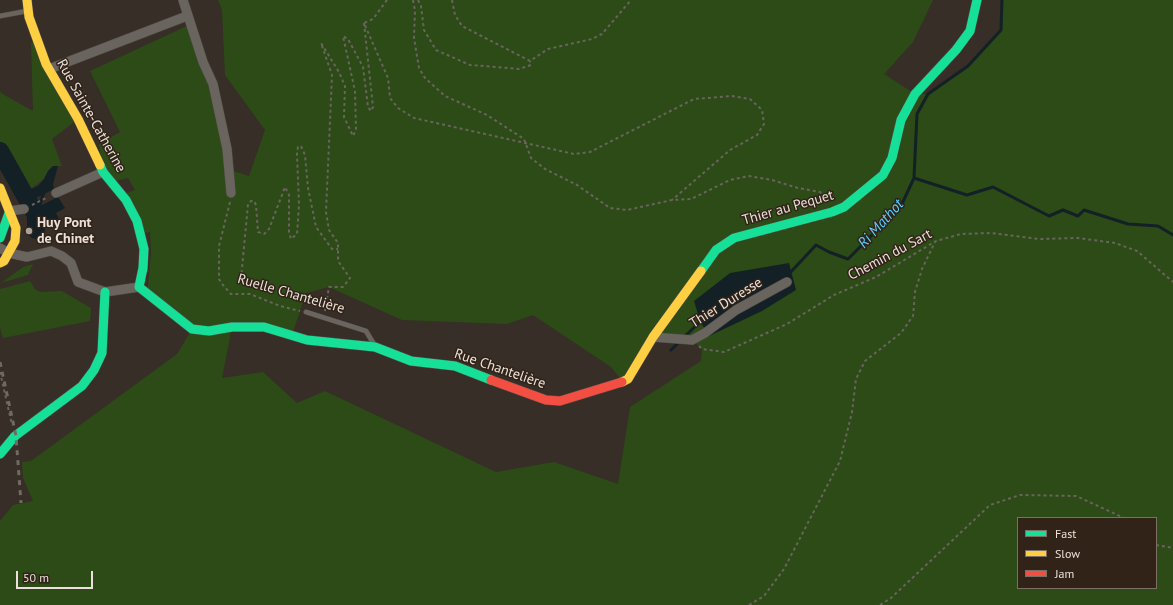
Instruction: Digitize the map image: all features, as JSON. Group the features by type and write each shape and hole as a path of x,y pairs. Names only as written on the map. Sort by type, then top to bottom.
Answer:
{"street":[{"name":"Rue Sainte-Catherine","path":"27,0 27,10 49,69 78,119 103,172 126,200 137,220 144,249 143,268 139,287"},
{"path":"182,0 203,62 213,84 227,149 231,192"},
{"name":"Thier au Pequet","path":"653,337 716,250 734,238 832,212 844,207 883,175 892,158 901,120 915,94 956,50 970,31 977,0"},
{"path":"49,69 187,16"},
{"path":"56,193 103,172"},
{"path":"0,188 16,228 15,241 9,254 4,261 0,263"},
{"path":"9,212 24,209"},
{"path":"0,238 9,212"},
{"path":"0,248 9,254 27,257 51,251 62,256 71,263 78,282 106,292 139,287"},
{"name":"Thier Duresse","path":"653,337 692,340 705,333 736,310 787,282"},
{"name":"Rue Chantelière","path":"139,287 192,329 209,330 232,327 264,327 307,340 375,347 411,361 455,366 546,400 560,401 615,386 628,379 653,337"},
{"path":"0,454 15,436 82,386 94,370 102,353 106,292"}],"lane":[{"path":"0,16 27,10"},
{"name":"Ruelle Chantelière","path":"306,312 366,331 375,347"}],"path":[{"path":"364,23 373,19 387,0"},
{"path":"413,0 415,11 414,38 419,68 425,78 445,96 487,115 524,139 531,158 545,169 578,185 610,208 627,210 672,200 691,199 730,180 750,176 820,192 844,207"},
{"path":"418,0 421,6 424,30 436,50 470,65 519,69 531,65 530,61 548,49 582,40 592,39 602,34 631,0"},
{"path":"452,0 455,15 462,26 530,61"},
{"path":"364,23 388,78 390,98 398,108 414,118 574,154 590,152 694,99 732,96 750,99 762,110 764,124 757,135 730,150 672,200"},
{"path":"324,317 329,287 343,287 350,278 338,261 338,243 329,230 326,212 332,75 321,43 339,72 345,86 344,117 353,136 356,130 355,91 342,36 348,38 363,67 368,107 371,111 373,107 364,23"},
{"path":"240,279 248,204 251,201 254,200 256,205 258,232 264,234 269,229 286,187 289,195 289,232 291,239 297,234 299,205 296,154 298,147 301,146 305,155 308,188 316,227 332,249 338,249"},
{"name":"Ruelle Chantelière","path":"231,192 219,246 219,279 222,285 231,294 250,294 280,306 306,312"},
{"path":"24,209 56,193"},
{"name":"Chemin du Sart","path":"692,340 702,349 724,352 787,324 834,295 876,277 936,241 961,234 991,233 1039,239 1078,238 1115,243 1137,251 1173,282"},
{"path":"749,605 764,596 784,569 840,461 852,412 856,379 865,361 901,333 913,316 915,292 922,269 936,241"},
{"path":"754,283 755,287"},
{"path":"0,372 15,436"},
{"path":"880,605 891,598 990,505 1020,495 1076,496 1122,517"},
{"path":"1157,545 1173,548"}],"green space":[{"path":"218,0 933,0 913,42 884,74 915,94 928,94 968,66 1001,30 1002,0 1173,0 1173,605 0,605 0,521 13,505 33,501 23,478 22,462 31,461 177,354 192,329 144,291 148,285 151,252 150,232 141,234 121,195 135,190 128,178 111,182 103,172 99,144 120,132 90,71 191,24 203,62 230,170 249,176 265,130 225,75 222,10","holes":["329,287 402,320 507,324 533,315 611,367 623,382 653,337 692,340 702,349 701,361 630,407 618,484 554,462 496,472 325,391 297,403 263,372 222,378 232,327 292,335 306,293"]},
{"path":"37,41 78,119 52,139 62,166 53,166 48,171 44,179 29,190 0,144 0,90 1,93 33,111 31,43"},
{"path":"33,264 28,275 1,283 23,267"},
{"path":"30,281 35,289 40,292 62,291 91,308 90,321 3,338 0,328 0,289"}],"shaded area":[{"path":"0,144 29,190 38,186 53,166 58,166 53,184 54,189 22,205 0,166"},
{"path":"58,197 65,208 56,213 59,219 36,230 26,213"},
{"path":"789,263 796,290 762,311 709,336 700,321 694,301 730,273"}],"waterway":[{"path":"914,178 917,114 928,94 968,66 1001,30 1002,0"},
{"path":"0,151 36,215 36,230"},
{"name":"Ri Mathot","path":"788,275 816,245 829,252 848,259 901,206 914,178 967,195 993,187 1049,216 1063,210 1078,216 1084,210 1128,224 1158,226 1173,235"},
{"path":"38,210 44,192"},
{"name":"Ri Mathot","path":"683,338 702,320"},
{"name":"Ri Mathot","path":"671,350 679,342"}],"railway":[{"path":"0,362 16,436 21,503"}],"traffic: fast":[{"path":"701,271 716,250 734,238 832,212 844,207 883,175 892,158 901,120 915,94 956,50 970,31 977,0"},
{"path":"100,165 103,172 126,200 137,221 144,249 143,268 139,287 192,329 209,331 232,327 264,327 307,340 375,347 411,361 455,366 491,380"},
{"path":"0,238 9,213"},
{"path":"0,454 15,436 82,386 94,370 102,353 105,292"}],"traffic: slow":[{"path":"27,0 29,17 46,64 78,119 100,165"},
{"path":"0,188 16,228 15,241 4,261 0,263"},
{"path":"622,382 628,379 653,337 701,271"}],"traffic: jam":[{"path":"491,380 546,400 560,401 622,382"}],"place":[{"name":"Huy Pont de Chinet","path":"29,231"}]}
